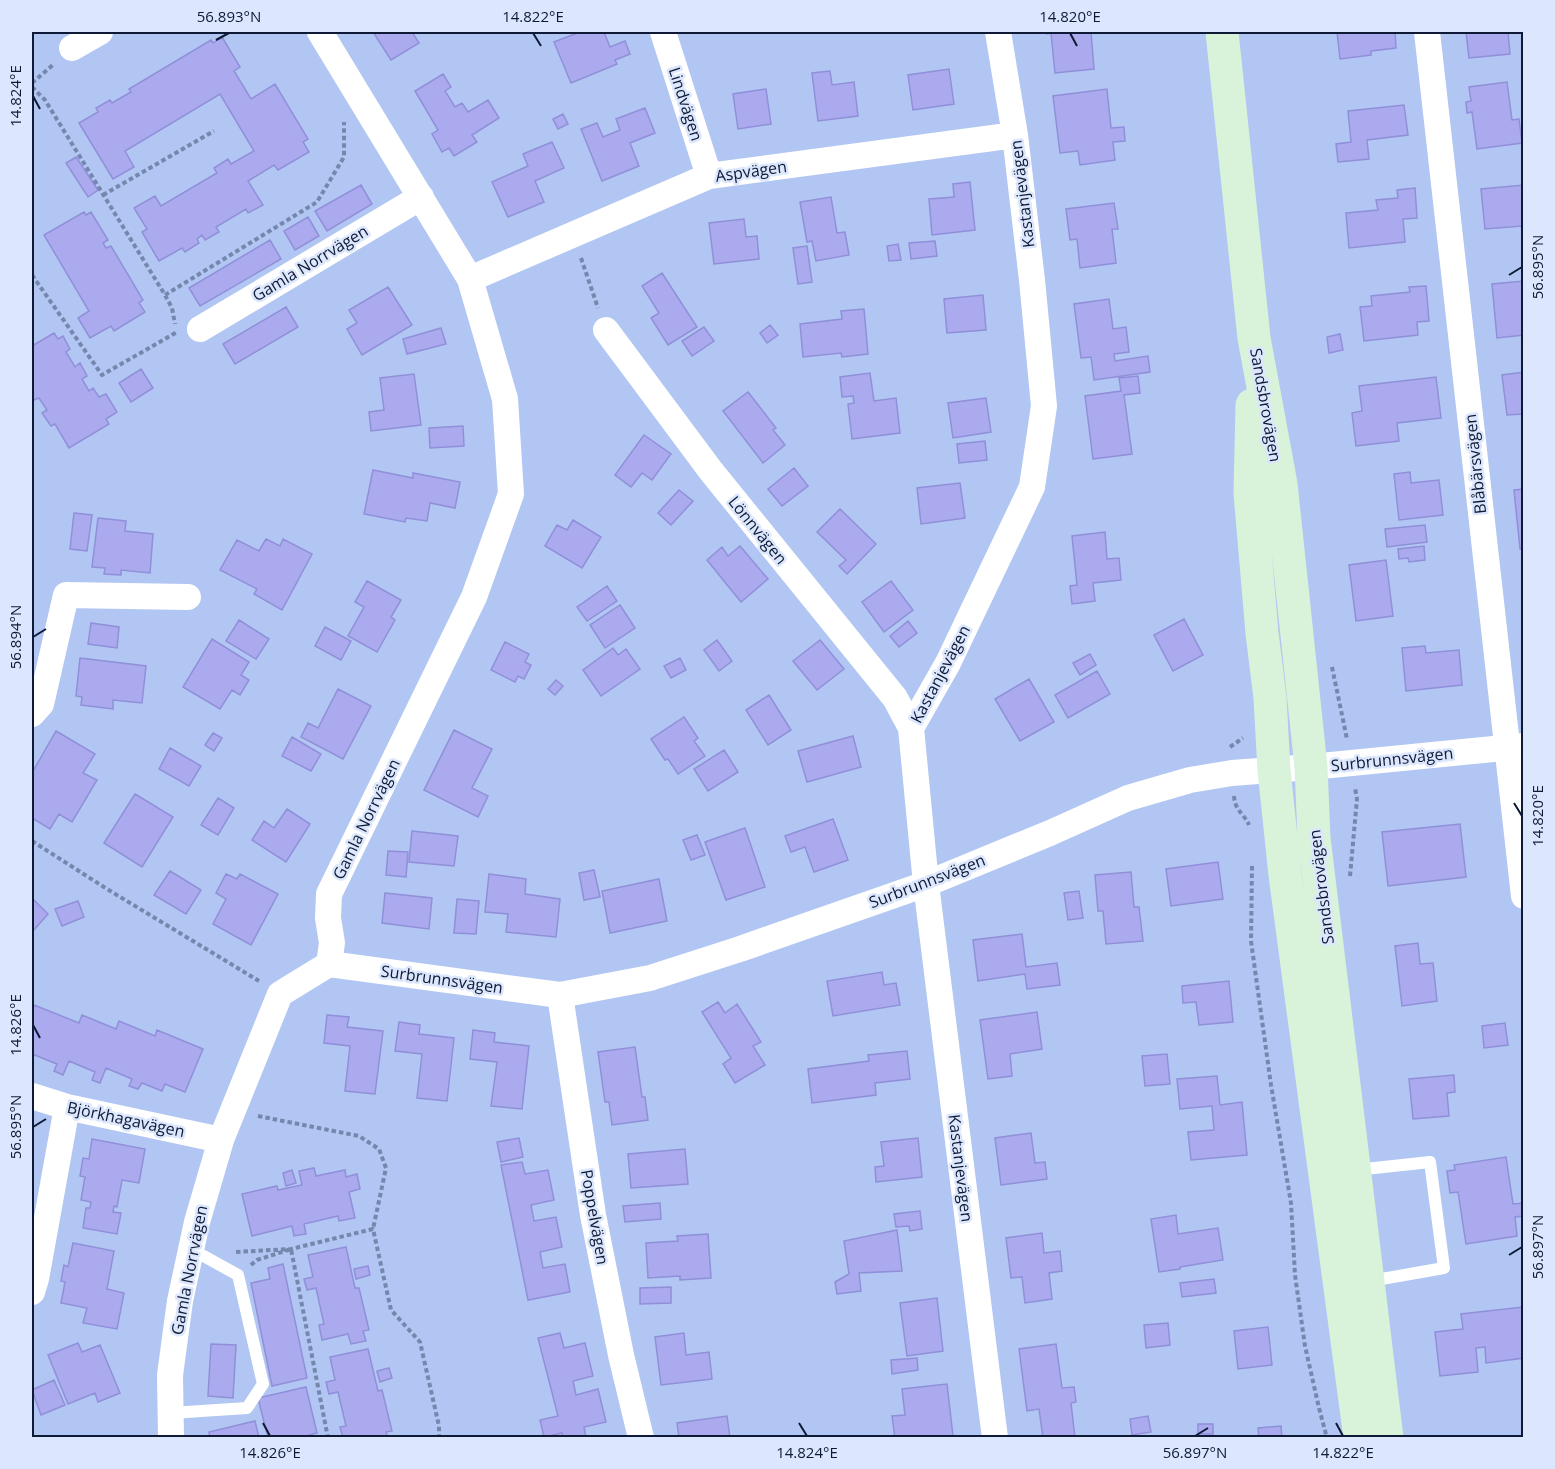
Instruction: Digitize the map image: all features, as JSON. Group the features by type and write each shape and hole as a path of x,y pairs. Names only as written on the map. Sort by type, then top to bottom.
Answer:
{"main road":[{"name":"Sandsbrovägen","path":"1222,32 1254,338 1281,484 1311,767 1314,838 1387,1437"},
{"name":"Sandsbrovägen","path":"1254,338 1250,493 1270,698 1274,770 1288,899 1360,1437"}],"street":[{"path":"72,48 100,32"},
{"name":"Gamla Norrvägen","path":"320,32 470,279 506,399 510,494 474,597 329,894 328,918 332,943 329,964"},
{"name":"Lindvägen","path":"663,32 709,176"},
{"name":"Kastanjevägen","path":"995,1437 926,884 911,728 948,663 1032,486 1044,406 1015,135 998,32"},
{"name":"Blåbärsvägen","path":"1427,32 1515,747 1524,896"},
{"name":"Aspvägen","path":"470,279 709,176 1015,135"},
{"name":"Gamla Norrvägen","path":"188,331 421,197"},
{"name":"Lönnvägen","path":"606,330 711,471 895,699 911,728"},
{"path":"32,714 40,704 66,595 188,597"},
{"name":"Surbrunnsvägen","path":"329,964 560,995 650,978 926,884 1128,798 1190,780 1232,773 1515,747"},
{"path":"280,993 329,964"},
{"name":"Gamla Norrvägen","path":"171,1425 170,1374 180,1301 198,1253 197,1222 221,1140 280,993"},
{"name":"Poppelvägen","path":"560,995 593,1215 621,1355 641,1437"},
{"name":"Björkhagavägen","path":"32,1096 67,1107 221,1140"},
{"path":"32,1292 67,1107"}],"lane":[{"path":"1355,1170 1430,1162 1444,1268 1369,1281"},
{"path":"171,1425 247,1408 263,1384 238,1275 198,1253"}],"path":[{"path":"32,87 45,100 188,331 102,375 32,275"},
{"path":"165,296 317,202 344,157 344,111"},
{"path":"103,195 214,131"},
{"path":"572,235 606,330"},
{"path":"32,841 280,993"},
{"path":"248,1114 359,1136 379,1149 386,1168 373,1229 391,1310 420,1342 440,1426 439,1437"},
{"path":"238,1275 257,1260 291,1249 373,1229"},
{"path":"198,1253 291,1249"},
{"path":"291,1249 328,1437"}],"building":[{"path":"373,32 412,32 419,43 391,60"},
{"path":"580,32 604,32 610,47 625,41 630,54 615,60 617,64 571,83 554,42"},
{"path":"1046,32 1091,32 1094,69 1055,73 1051,33"},
{"path":"1337,32 1395,32 1396,48 1371,51 1371,55 1340,59"},
{"path":"1466,32 1508,32 1510,54 1469,58"},
{"path":"222,37 240,67 234,71 251,99 275,84 308,139 303,142 309,152 278,170 274,165 248,181 263,205 248,213 246,209 216,227 219,232 205,240 202,235 197,239 199,243 185,252 182,248 159,261 142,232 147,229 134,208 155,196 161,206 217,173 214,168 228,159 231,164 254,151 220,94 125,151 134,167 113,179 79,123 98,112 96,108 110,100 112,103 131,92 129,89 211,40 213,43"},
{"path":"949,69 954,104 913,110 908,75"},
{"path":"830,71 832,85 854,82 858,116 818,121 812,73"},
{"path":"443,74 451,87 445,91 455,107 462,103 468,112 488,100 499,118 472,135 477,142 454,156 449,148 442,152 432,134 438,130 415,91"},
{"path":"1507,82 1512,120 1519,119 1522,143 1477,149 1472,112 1467,113 1466,102 1471,101 1469,87"},
{"path":"766,89 771,124 738,129 733,94"},
{"path":"1107,89 1111,128 1124,127 1125,141 1113,142 1115,160 1080,165 1078,151 1060,153 1053,96"},
{"path":"1404,105 1408,135 1367,140 1369,159 1338,162 1336,144 1351,142 1348,111"},
{"path":"645,108 655,133 630,143 639,166 602,181 581,129 597,123 603,137 620,130 616,119"},
{"path":"563,114 568,124 558,129 553,119"},
{"path":"552,142 564,168 535,181 544,202 508,217 492,182 528,166 523,154"},
{"path":"76,157 98,190 88,197 66,163"},
{"path":"970,182 975,230 932,235 929,199 954,197 953,184"},
{"path":"361,185 372,204 327,231 315,211"},
{"path":"1524,185 1524,242 1522,226 1485,229 1481,189"},
{"path":"1415,188 1417,218 1403,219 1405,242 1349,248 1346,213 1378,210 1376,200 1398,198 1397,190"},
{"path":"831,197 837,233 845,232 849,255 816,261 812,241 807,242 800,202"},
{"path":"1114,203 1118,229 1112,229 1116,263 1080,268 1077,239 1070,240 1066,209"},
{"path":"84,212 86,215 91,212 108,240 103,243 106,248 111,246 143,300 139,303 145,312 114,331 111,326 90,338 78,318 89,311 44,235"},
{"path":"308,217 319,236 295,250 284,231"},
{"path":"744,219 746,237 757,236 759,259 714,264 709,223"},
{"path":"270,240 281,259 200,306 189,288"},
{"path":"935,241 937,256 911,259 909,243"},
{"path":"898,244 901,260 889,261 887,246"},
{"path":"807,246 812,282 798,284 793,248"},
{"path":"662,273 697,327 668,345 651,318 659,313 642,286"},
{"path":"1524,281 1524,335 1497,338 1492,284"},
{"path":"1426,286 1429,321 1417,322 1418,335 1364,341 1360,307 1372,306 1371,296 1410,292 1409,287"},
{"path":"388,287 412,325 362,355 347,329 357,323 349,310"},
{"path":"983,295 986,330 947,333 944,299"},
{"path":"1109,299 1113,329 1126,327 1129,352 1114,354 1115,361 1148,356 1150,372 1094,380 1091,357 1081,358 1074,304"},
{"path":"286,307 298,327 235,364 223,344"},
{"path":"864,309 868,354 842,357 841,353 803,357 800,324 842,319 841,311"},
{"path":"770,325 778,335 767,343 760,333"},
{"path":"704,327 714,341 692,356 682,341"},
{"path":"441,328 446,344 407,354 403,339"},
{"path":"54,333 58,339 63,336 70,349 66,352 75,367 80,363 87,376 82,379 89,391 93,388 99,397 106,394 117,412 106,419 109,424 69,448 55,424 51,426 42,413 47,410 39,398 34,400 32,396 32,346"},
{"path":"1340,334 1343,350 1329,353 1327,337"},
{"path":"141,369 153,388 131,402 119,383"},
{"path":"1524,372 1524,418 1523,414 1507,415 1502,375"},
{"path":"870,373 874,401 896,398 900,433 852,439 848,404 854,403 853,396 842,397 840,377"},
{"path":"414,374 421,425 371,431 369,412 384,410 380,378"},
{"path":"1138,376 1140,393 1124,395 1132,454 1093,459 1085,396 1121,391 1119,378"},
{"path":"1436,377 1441,418 1397,423 1399,441 1356,446 1352,413 1362,411 1359,386"},
{"path":"748,392 776,428 773,430 785,445 763,463 723,411"},
{"path":"986,398 991,432 953,438 948,403"},
{"path":"463,426 464,446 430,448 429,428"},
{"path":"644,435 671,454 652,480 642,473 631,487 615,475"},
{"path":"985,441 987,460 959,463 957,444"},
{"path":"794,468 808,486 782,506 768,489"},
{"path":"373,470 413,478 413,473 460,482 455,508 430,503 427,521 406,518 405,522 364,514"},
{"path":"1410,472 1411,483 1439,480 1443,515 1399,520 1394,474"},
{"path":"960,483 965,518 921,524 917,488"},
{"path":"1524,489 1524,549 1520,549 1514,490"},
{"path":"679,490 693,501 671,525 658,513"},
{"path":"840,509 876,544 847,574 839,566 846,560 817,532"},
{"path":"74,513 92,515 87,551 70,549"},
{"path":"98,518 126,521 125,531 153,534 150,573 121,570 121,575 104,574 105,568 92,567"},
{"path":"573,520 601,537 582,568 545,546 557,525 567,530"},
{"path":"1425,525 1427,542 1387,547 1385,529"},
{"path":"1105,532 1107,559 1119,558 1121,580 1093,583 1095,601 1072,604 1070,586 1077,585 1072,536"},
{"path":"266,539 280,546 283,539 312,554 282,610 254,594 257,589 220,570 237,540 259,551"},
{"path":"740,546 768,579 741,602 707,560 722,547 728,556"},
{"path":"1424,546 1425,560 1409,562 1408,558 1399,559 1398,549"},
{"path":"1386,560 1393,616 1356,621 1349,565"},
{"path":"367,581 401,600 391,617 395,620 377,652 348,636 364,607 355,602"},
{"path":"891,581 913,610 884,632 862,602"},
{"path":"607,586 617,601 587,621 577,607"},
{"path":"620,605 635,628 605,648 590,625"},
{"path":"1184,619 1203,655 1173,671 1154,635"},
{"path":"239,620 269,639 256,659 226,641"},
{"path":"908,621 917,633 899,647 890,636"},
{"path":"91,623 119,627 117,648 88,644"},
{"path":"325,627 351,641 341,660 315,646"},
{"path":"212,639 249,662 241,675 249,680 240,695 232,690 220,709 183,687"},
{"path":"717,640 732,661 719,671 704,650"},
{"path":"820,640 844,669 817,690 793,661"},
{"path":"505,642 529,654 525,662 531,665 524,679 518,676 515,682 491,670"},
{"path":"1425,646 1426,653 1459,650 1462,685 1406,691 1402,648"},
{"path":"613,648 618,655 626,649 640,669 601,696 583,670"},
{"path":"1090,654 1096,665 1080,675 1073,663"},
{"path":"80,658 146,666 142,703 113,700 113,709 81,705 82,697 76,696"},
{"path":"680,658 686,670 671,678 664,666"},
{"path":"1097,671 1110,694 1068,718 1055,695"},
{"path":"1029,679 1054,722 1020,741 995,699"},
{"path":"556,680 563,686 555,695 548,689"},
{"path":"338,689 371,706 343,759 301,737 308,723 318,728"},
{"path":"769,695 791,730 768,745 746,710"},
{"path":"684,717 698,738 694,741 705,756 678,774 651,739"},
{"path":"454,730 492,749 472,788 488,796 478,817 424,790"},
{"path":"56,731 95,754 83,773 97,780 72,822 59,814 50,829 32,818 32,773"},
{"path":"213,733 222,738 214,751 205,745"},
{"path":"853,736 861,767 807,782 798,751"},
{"path":"292,737 321,754 311,771 282,756"},
{"path":"170,748 201,766 189,786 159,769"},
{"path":"724,750 738,772 708,791 694,769"},
{"path":"135,794 173,817 142,867 104,843"},
{"path":"218,798 234,808 218,835 201,825"},
{"path":"287,809 310,824 286,862 252,840 264,821 274,828"},
{"path":"833,819 848,860 814,872 805,847 791,852 785,836"},
{"path":"1460,824 1466,877 1388,886 1382,832"},
{"path":"745,828 765,887 726,900 705,842"},
{"path":"412,831 458,836 454,866 409,862"},
{"path":"697,835 705,855 691,860 683,840"},
{"path":"388,851 408,852 406,877 386,875"},
{"path":"1218,862 1223,899 1171,906 1166,869"},
{"path":"594,870 600,897 584,900 579,873"},
{"path":"170,871 201,890 186,914 154,895"},
{"path":"1131,872 1134,907 1139,907 1143,941 1106,944 1103,911 1098,911 1095,875"},
{"path":"226,874 237,879 240,874 278,894 251,945 213,924 226,899 216,893"},
{"path":"489,874 526,879 525,894 560,899 556,937 506,932 508,914 485,912"},
{"path":"659,879 667,921 610,933 602,891"},
{"path":"1079,891 1083,918 1068,920 1064,893"},
{"path":"385,893 432,898 429,929 382,923"},
{"path":"32,898 48,914 32,932"},
{"path":"457,899 479,901 476,934 454,933"},
{"path":"78,901 84,917 62,926 55,909"},
{"path":"1022,934 1026,967 1057,963 1060,985 1027,989 1025,974 978,981 973,940"},
{"path":"1418,943 1420,964 1433,963 1437,1001 1402,1006 1395,946"},
{"path":"882,972 884,985 896,983 900,1005 833,1016 827,981"},
{"path":"1229,981 1233,1022 1199,1025 1196,1002 1183,1003 1182,986"},
{"path":"718,1002 725,1013 737,1004 761,1042 753,1046 765,1065 735,1083 723,1064 731,1058 702,1012"},
{"path":"34,1005 79,1023 82,1015 116,1029 119,1021 155,1036 157,1030 203,1049 185,1092 165,1084 162,1091 142,1083 138,1089 129,1086 132,1079 106,1068 100,1083 92,1080 95,1072 69,1061 63,1075 54,1071 57,1064 32,1054"},
{"path":"1037,1012 1042,1049 1010,1054 1012,1076 988,1079 980,1020"},
{"path":"327,1015 349,1017 347,1027 383,1031 375,1094 345,1091 350,1046 324,1043"},
{"path":"399,1022 420,1025 419,1034 454,1038 447,1101 417,1098 422,1054 395,1051"},
{"path":"1505,1023 1508,1045 1484,1048 1482,1026"},
{"path":"473,1030 495,1033 494,1042 529,1046 522,1109 491,1106 497,1062 470,1059"},
{"path":"635,1047 642,1097 645,1097 648,1120 612,1125 609,1102 605,1102 598,1052"},
{"path":"907,1051 910,1079 875,1083 876,1095 812,1103 808,1069 869,1061 868,1055"},
{"path":"1167,1054 1170,1084 1145,1086 1142,1056"},
{"path":"1454,1075 1455,1092 1447,1093 1449,1116 1413,1119 1409,1079"},
{"path":"1217,1076 1220,1105 1242,1102 1247,1155 1191,1160 1188,1132 1214,1130 1212,1106 1180,1109 1177,1079"},
{"path":"1031,1133 1035,1163 1045,1162 1047,1179 1001,1185 995,1138"},
{"path":"519,1138 523,1157 501,1162 497,1142"},
{"path":"918,1138 922,1177 876,1182 875,1167 884,1166 881,1142"},
{"path":"92,1139 145,1149 139,1183 122,1180 117,1207 114,1206 113,1212 121,1213 117,1234 83,1228 86,1208 90,1208 91,1202 81,1200 85,1177 80,1176 83,1158 89,1159"},
{"path":"685,1149 688,1184 631,1188 628,1154"},
{"path":"1506,1157 1513,1204 1524,1203 1524,1216 1515,1217 1517,1236 1466,1244 1458,1192 1450,1193 1447,1171 1455,1170 1454,1165"},
{"path":"522,1162 525,1174 548,1170 554,1200 531,1205 534,1221 556,1217 562,1247 540,1252 543,1268 565,1264 570,1292 528,1300 501,1165"},
{"path":"314,1168 316,1176 345,1170 346,1177 357,1174 360,1189 349,1192 355,1218 339,1221 338,1216 304,1224 306,1234 294,1236 292,1226 252,1236 242,1194 277,1186 278,1190 302,1185 299,1171"},
{"path":"292,1170 296,1183 286,1186 283,1173"},
{"path":"660,1203 661,1219 625,1222 623,1206"},
{"path":"920,1211 922,1229 910,1231 909,1226 896,1227 894,1214"},
{"path":"1176,1215 1178,1234 1218,1228 1223,1260 1159,1272 1151,1219"},
{"path":"897,1230 902,1271 859,1273 861,1291 837,1294 835,1282 849,1274 844,1241"},
{"path":"1042,1233 1044,1253 1060,1251 1062,1271 1049,1273 1052,1299 1025,1303 1022,1277 1011,1278 1006,1238"},
{"path":"708,1234 711,1278 680,1280 680,1276 648,1278 646,1243 678,1241 677,1236"},
{"path":"73,1243 114,1251 107,1289 124,1293 117,1329 83,1323 87,1308 61,1303 65,1282 61,1281 64,1265 68,1267"},
{"path":"346,1247 355,1288 359,1288 369,1330 363,1331 366,1341 351,1344 348,1334 322,1340 319,1325 324,1324 316,1288 307,1290 304,1279 313,1277 308,1255"},
{"path":"283,1264 307,1378 272,1386 251,1283 270,1279 268,1268"},
{"path":"368,1266 370,1275 356,1279 354,1269"},
{"path":"1214,1279 1216,1293 1182,1297 1180,1283"},
{"path":"671,1287 671,1303 640,1304 640,1288"},
{"path":"937,1298 943,1351 907,1356 900,1303"},
{"path":"1523,1307 1524,1358 1486,1363 1485,1347 1476,1348 1478,1372 1440,1376 1435,1332 1463,1329 1461,1314"},
{"path":"1168,1323 1170,1345 1146,1348 1144,1325"},
{"path":"1268,1327 1272,1365 1238,1369 1234,1331"},
{"path":"560,1333 564,1348 585,1343 593,1376 573,1381 576,1395 598,1389 606,1422 584,1427 586,1438 563,1438 562,1433 544,1437 540,1420 558,1416 538,1338"},
{"path":"684,1333 686,1355 709,1352 712,1379 661,1385 655,1337"},
{"path":"78,1343 82,1352 100,1345 120,1393 98,1402 95,1393 68,1404 48,1355"},
{"path":"211,1344 236,1345 233,1398 208,1396"},
{"path":"1056,1344 1062,1388 1074,1387 1076,1402 1071,1403 1075,1438 1043,1438 1039,1409 1027,1411 1019,1349"},
{"path":"368,1349 378,1391 382,1390 392,1431 386,1432 388,1438 371,1438 371,1436 343,1438 340,1427 346,1426 338,1392 329,1394 326,1382 335,1380 330,1357"},
{"path":"917,1358 918,1370 892,1374 891,1360"},
{"path":"389,1368 392,1378 380,1382 377,1371"},
{"path":"54,1380 65,1405 41,1415 32,1390"},
{"path":"947,1384 953,1436 895,1438 892,1416 905,1415 902,1389"},
{"path":"306,1387 317,1433 298,1438 268,1438 258,1398"},
{"path":"727,1416 730,1438 679,1438 677,1423"},
{"path":"1148,1416 1151,1432 1132,1435 1130,1419"},
{"path":"255,1421 259,1438 210,1438 209,1432"},
{"path":"1198,1424 1213,1424 1213,1434 1198,1434"},
{"path":"1281,1426 1282,1438 1259,1438 1258,1428"}]}
